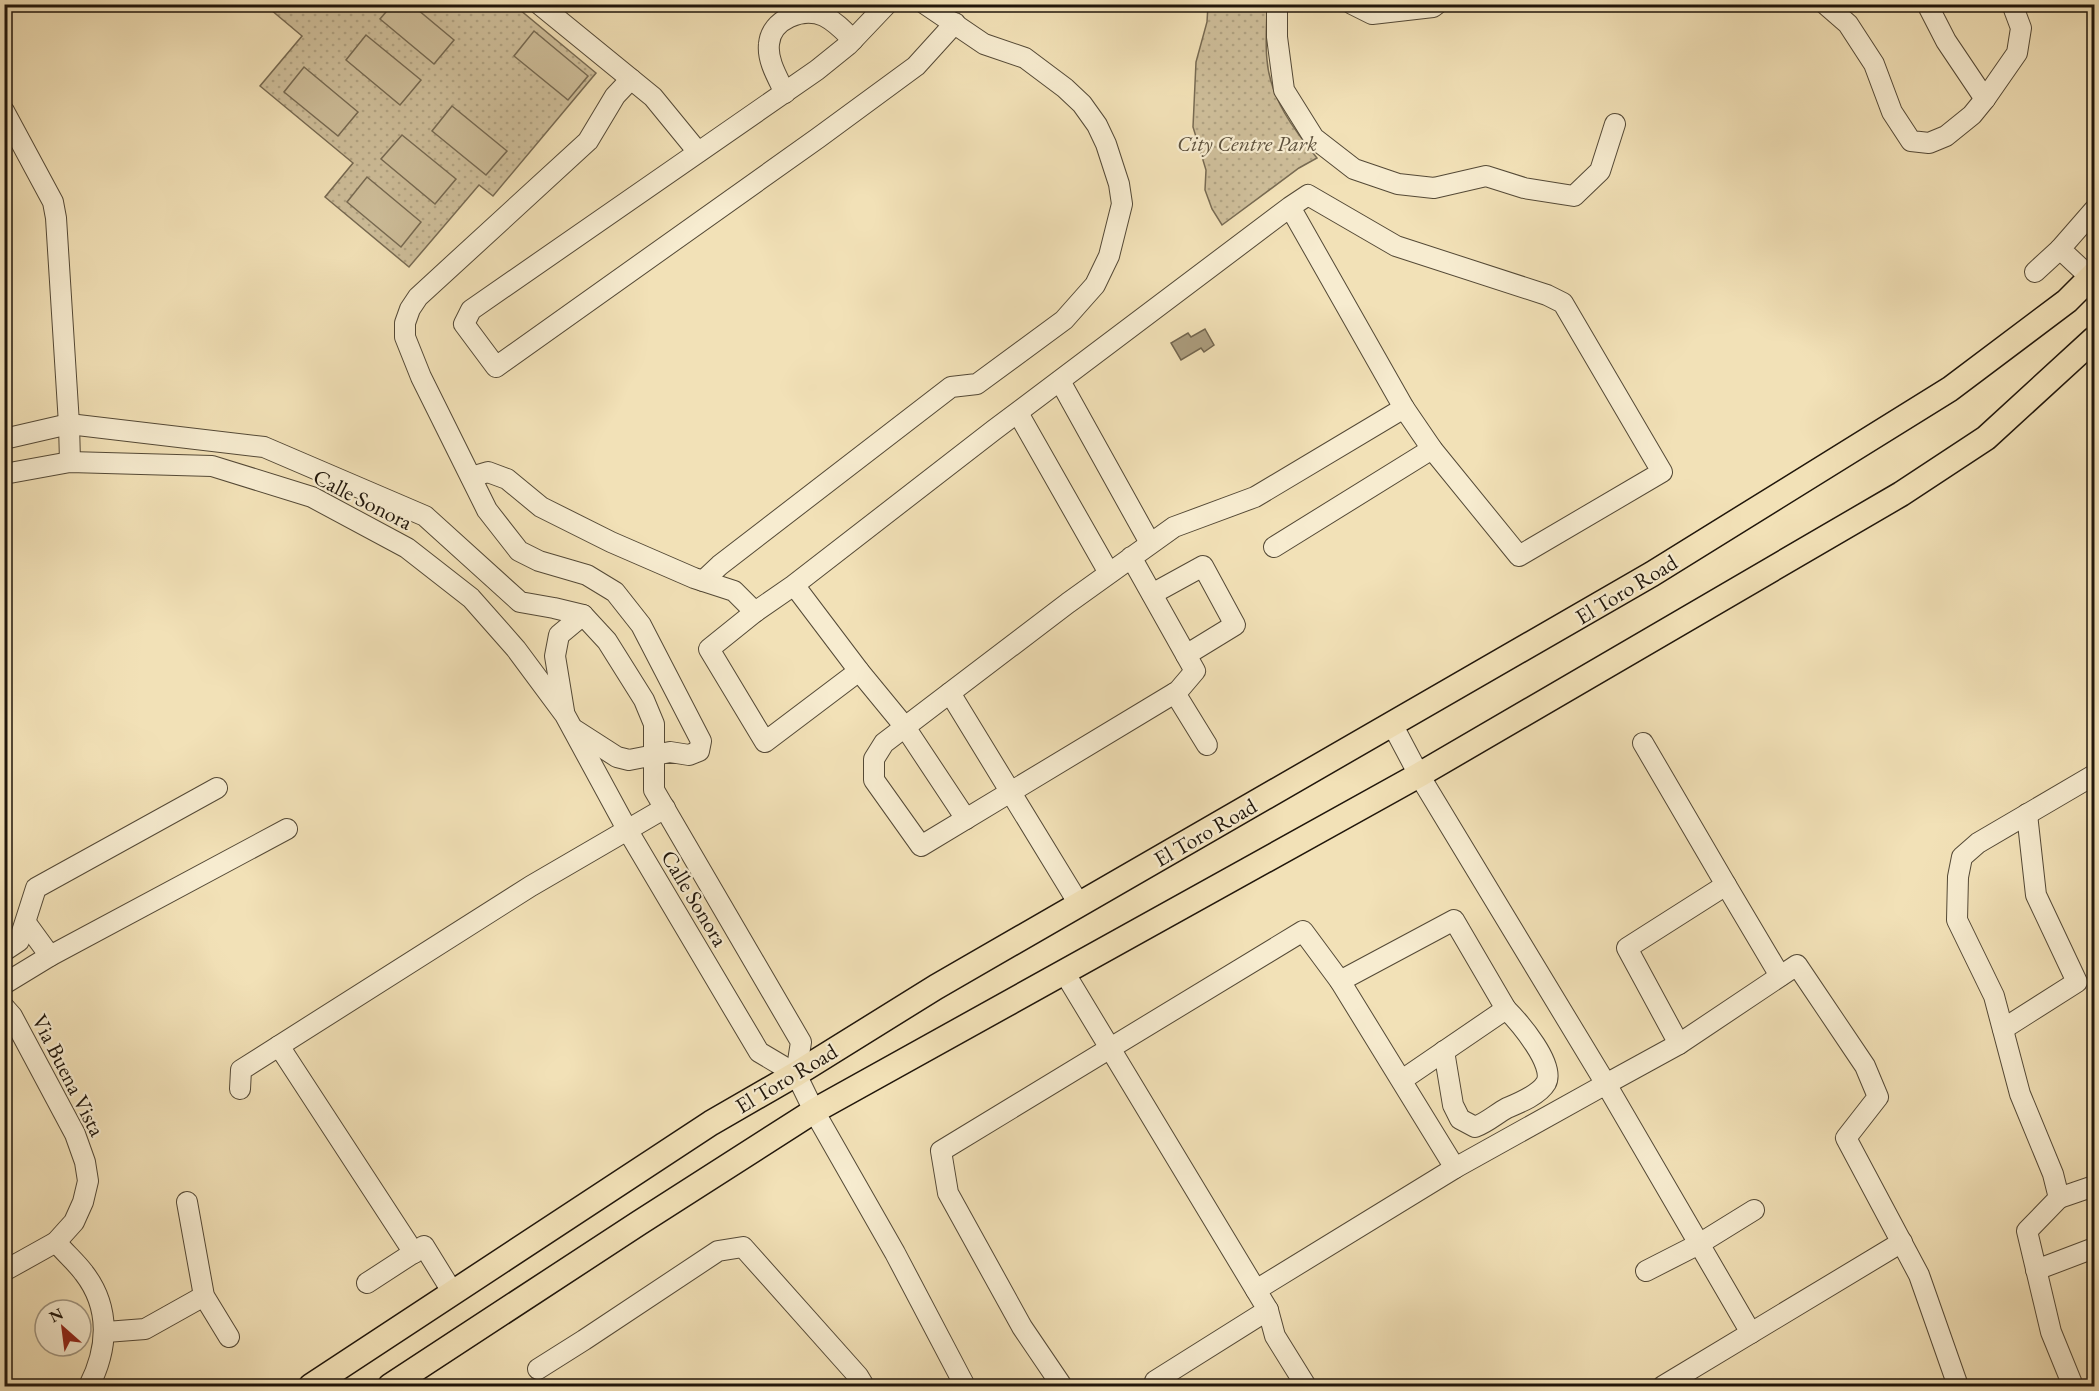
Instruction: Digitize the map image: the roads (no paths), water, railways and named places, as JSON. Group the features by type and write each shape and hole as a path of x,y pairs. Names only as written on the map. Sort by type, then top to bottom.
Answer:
{"main road":[{"name":"El Toro Road","path":"311,1386 711,1123 796,1074 936,987 1652,574 1950,389 2067,301 2093,276"},
{"name":"El Toro Road","path":"390,1386 814,1111 1419,775 1918,483 1986,438 2094,339"}],"street":[{"path":"539,4 653,96 698,152"},
{"path":"887,4 853,40 817,70 471,310 464,324 496,367 916,66 954,22"},
{"path":"703,581 720,565 951,387 978,384 1064,320 1095,285 1109,256 1122,204 1113,163 1097,125 1082,104 1025,58 984,44 926,4"},
{"path":"1277,4 1277,37 1284,90 1314,138 1354,169 1398,184 1434,188 1486,176 1524,188 1574,196 1600,171 1615,124"},
{"path":"1352,5 1372,14 1433,7 1437,4"},
{"path":"1825,4 1848,24 1874,64 1892,112 1911,141 1929,143 1946,136 1972,115 2017,53 2021,28 2012,4"},
{"path":"1927,4 1946,41 1985,99"},
{"path":"785,93 771,63 769,44 773,31 781,22 796,15 809,13 822,15 836,23 853,40"},
{"path":"631,79 615,96 588,141 418,297 405,323 405,337 421,377 487,510 519,551 539,561 587,574 615,592 641,625 701,741 699,751 689,755 670,752 653,756"},
{"path":"4,111 53,202 58,242 70,462"},
{"path":"859,671 765,742 709,649 755,612 794,585 1060,381 1290,207 1308,195 1396,246 1546,295 1563,303 1662,472 1519,556 1432,449 1404,408 1290,207"},
{"path":"2034,272 2060,249 2094,210"},
{"path":"2060,249 2093,276"},
{"path":"1060,381 1150,543"},
{"path":"1131,557 1195,671 1175,693 921,846 874,780 874,759 884,743 1108,573 1174,526 1255,497 1404,408"},
{"path":"1018,413 1108,573"},
{"name":"Calle Sonora","path":"4,439 69,424 264,447 425,516 520,602 583,615 607,640 644,700 654,724 654,790 801,1042 796,1074 759,1052 628,831 569,722 516,649 471,598 407,548 312,497 212,465 70,462 4,474"},
{"path":"1274,547 1432,449"},
{"path":"471,477 488,472 507,479 541,507 611,543 703,581 734,591 755,612"},
{"path":"1152,594 1203,566 1235,625 1186,655"},
{"path":"794,585 905,727 966,819"},
{"name":"Calle Sonora","path":"583,615 559,635 555,657 569,722 617,757 629,760 653,756"},
{"path":"950,693 1079,904"},
{"path":"1175,693 1207,745"},
{"path":"1392,724 1419,775 1606,1084 1751,1333"},
{"path":"1643,743 1780,976"},
{"path":"2059,1198 2053,1174 2020,1094 1994,996 1958,920 1958,877 1962,857 1978,843 2094,775"},
{"path":"4,951 19,941 36,888 217,789"},
{"path":"240,1089 241,1070 531,886 665,808"},
{"path":"2003,1029 2086,982 2036,895 2027,814"},
{"path":"4,984 50,956 286,829"},
{"path":"1679,1044 1627,948 1726,885"},
{"path":"1340,981 1454,920 1506,1009 1522,1027 1547,1066 1549,1076 1545,1086 1502,1111 1487,1123 1475,1127 1460,1119 1453,1105 1444,1051"},
{"path":"26,923 50,956"},
{"path":"1062,1386 1022,1327 948,1193 941,1151 1303,931 1340,981 1455,1168"},
{"path":"1256,1290 1455,1168 1679,1044 1797,965 1865,1066 1878,1097 1846,1138 1919,1275 1958,1386"},
{"path":"1064,972 1268,1310 1275,1336 1306,1386"},
{"name":"Via Buena Vista","path":"4,1007 12,1016 75,1134 85,1162 88,1181 83,1202 74,1222 56,1242 4,1271"},
{"path":"1402,1080 1506,1009"},
{"path":"279,1046 414,1253"},
{"path":"796,1074 965,1386"},
{"path":"2073,1386 2051,1332 2027,1231 2059,1198 2094,1186"},
{"path":"187,1202 204,1296 230,1337"},
{"path":"1646,1271 1699,1244 1754,1210"},
{"path":"56,1242 85,1274 95,1291 103,1314 105,1332 97,1370 89,1386"},
{"path":"1664,1386 1902,1242"},
{"path":"367,1283 424,1246 453,1293"},
{"path":"538,1368 584,1341 718,1251 743,1247 858,1376 864,1386"},
{"path":"2036,1270 2094,1248"},
{"path":"105,1332 145,1329 204,1296"},
{"path":"1154,1385 1268,1310"}],"park label":[{"name":"City Centre Park","path":"1247,143"}]}
